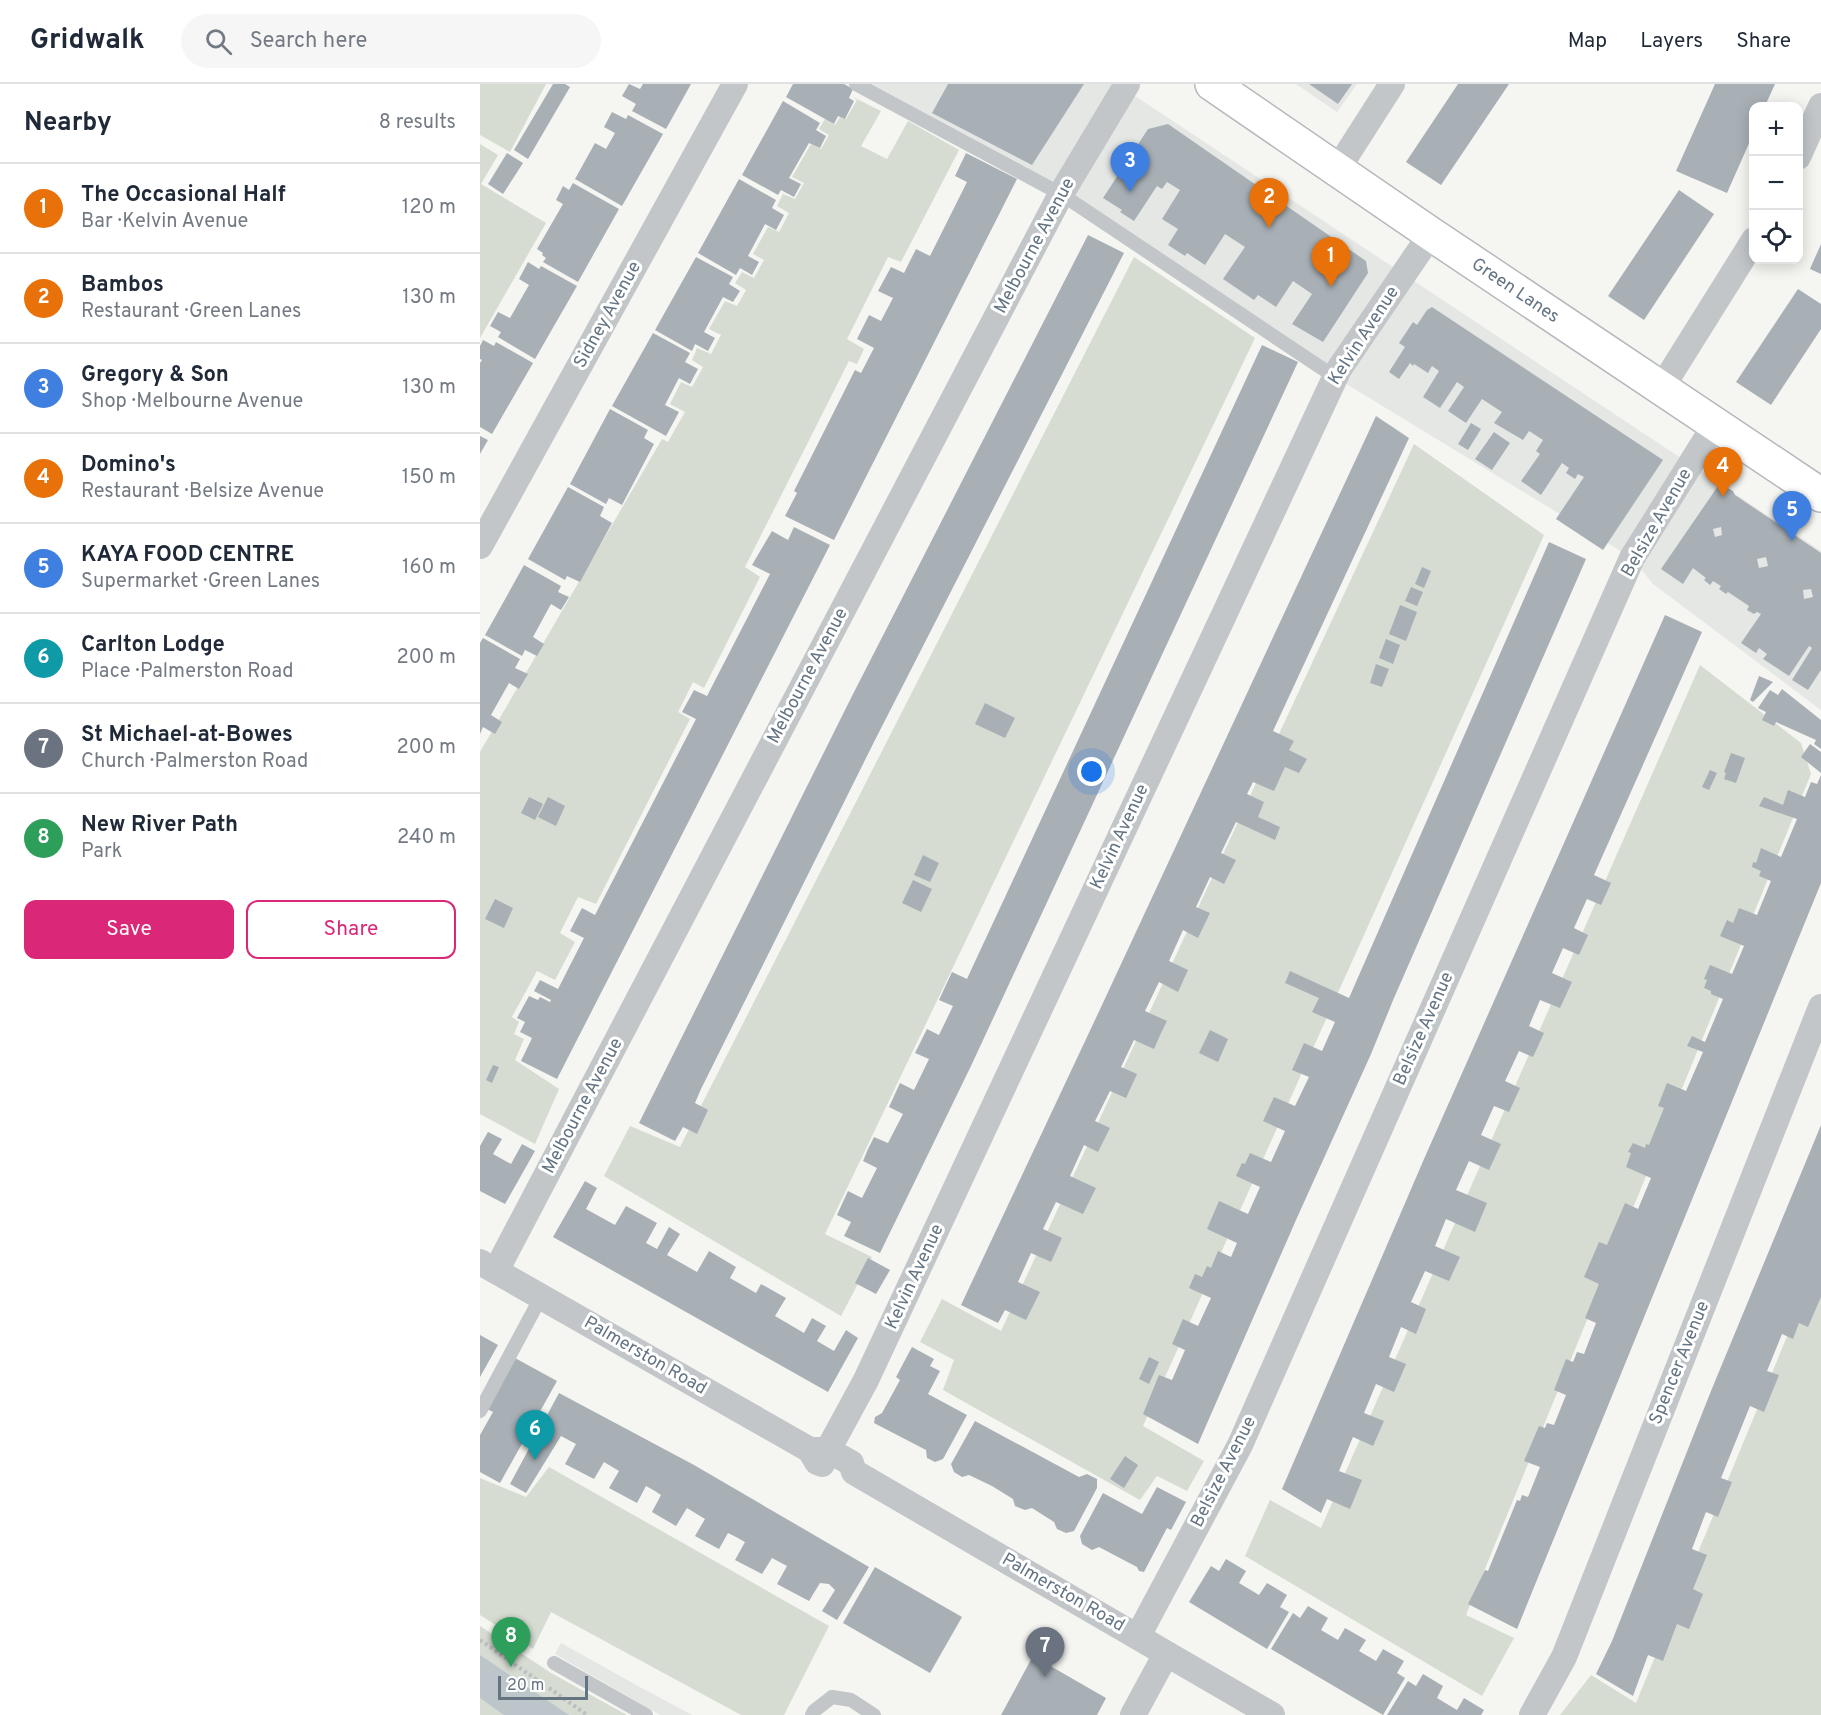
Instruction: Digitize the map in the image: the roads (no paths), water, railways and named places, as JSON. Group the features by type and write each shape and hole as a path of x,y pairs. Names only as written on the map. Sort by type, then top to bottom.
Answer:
{"main road":[{"name":"Green Lanes","path":"1212,84 1336,170 1821,495"}],"street":[{"name":"Sidney Avenue","path":"480,546 735,84"},
{"name":"Melbourne Avenue","path":"488,1267 1061,194 1127,84"},
{"path":"1336,170 1392,84"},
{"path":"1798,156 1821,106"},
{"name":"Kelvin Avenue","path":"819,1450 867,1380 1339,369 1431,234"},
{"path":"1662,387 1749,248"},
{"name":"Belsize Avenue","path":"1138,1636 1240,1444 1632,558 1714,425"},
{"name":"Spencer Avenue","path":"1532,1715 1564,1657 1821,1007"},
{"name":"Palmerston Road","path":"488,1267 819,1450 817,1462 845,1477 854,1472 1272,1715"},
{"path":"1133,1715 1166,1654"}],"lane":[{"path":"856,84 1061,194 1335,377"},
{"path":"480,1411 542,1296"},
{"path":"554,1663 645,1715"},
{"path":"812,1715 832,1697 850,1700 874,1715"}],"place":[{"name":"Gregory & Son","path":"1130,192"},
{"name":"Bambos","path":"1269,228"},
{"name":"The Occasional Half","path":"1331,287"},
{"name":"Domino's","path":"1723,497"},
{"name":"KAYA FOOD CENTRE","path":"1792,541"},
{"name":"Carlton Lodge","path":"535,1460"},
{"name":"New River Path","path":"511,1667"},
{"name":"St Michael-at-Bowes","path":"1045,1677"}]}
